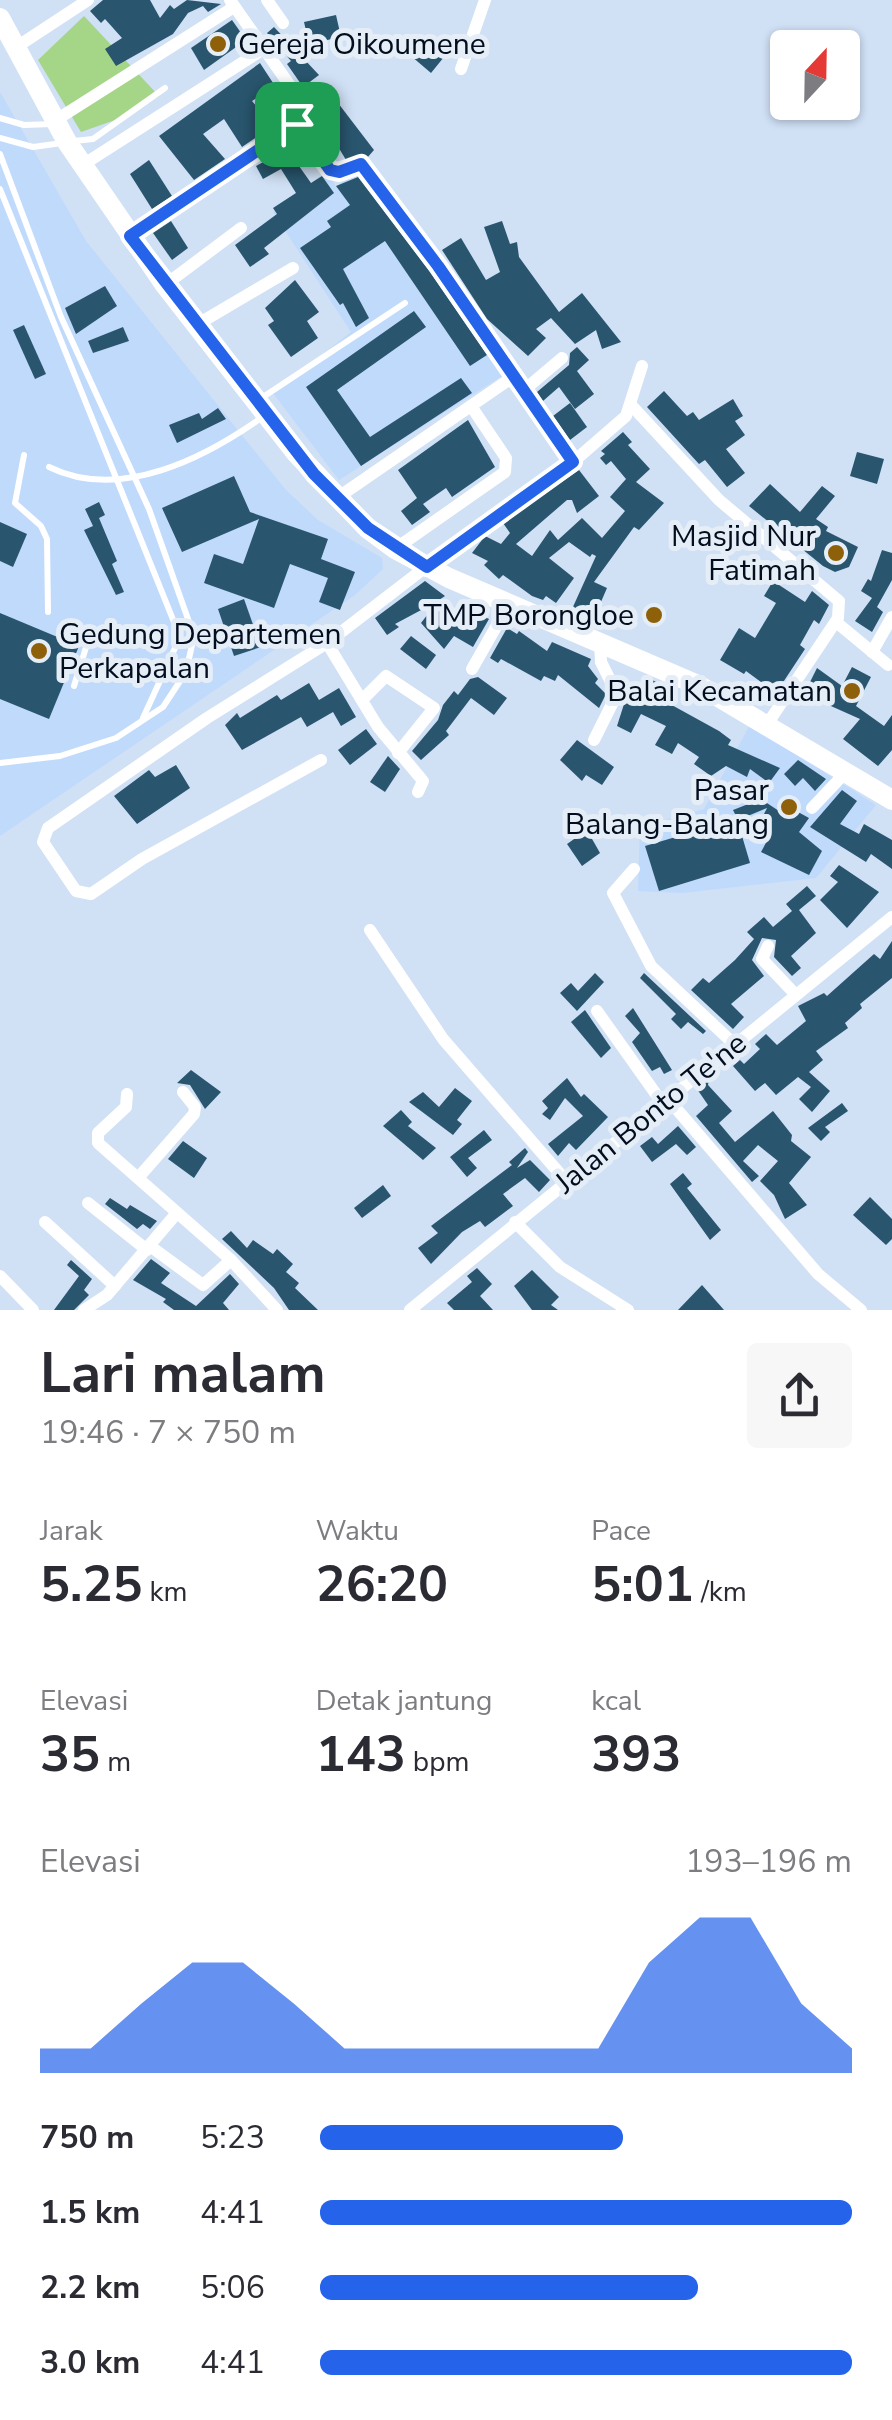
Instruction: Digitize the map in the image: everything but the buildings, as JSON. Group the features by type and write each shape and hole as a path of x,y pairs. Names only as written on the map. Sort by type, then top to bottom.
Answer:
{"main road":[{"path":"0,18 82,166 165,285 260,409 337,498 394,549 510,604 662,668 768,724 892,800"}],"street":[{"path":"18,46 88,0"},
{"path":"268,0 283,23"},
{"path":"461,69 485,0"},
{"path":"60,129 232,4 307,108 307,116 297,124 130,236"},
{"path":"82,166 265,48"},
{"path":"297,124 330,170 339,172 361,164 438,266 573,462"},
{"path":"165,285 241,228"},
{"path":"198,324 293,268"},
{"path":"523,391 562,358"},
{"path":"320,760 142,859 92,894 76,891 43,842 48,828 207,718 327,643 573,462 617,426 632,406 642,366"},
{"path":"337,498 512,377"},
{"path":"394,549 506,472 506,458 471,406"},
{"path":"632,406 719,500 836,596 841,606 836,622 768,724"},
{"path":"472,669 510,604"},
{"path":"872,652 892,617"},
{"path":"836,622 888,665"},
{"path":"594,740 617,694 601,662 600,642"},
{"path":"327,643 398,753 422,781 418,792"},
{"path":"362,700 386,676 434,708 398,753"},
{"path":"812,808 846,772"},
{"path":"634,869 613,893 649,962 735,1045"},
{"name":"Jalan Bonto Te'ne","path":"410,1310 892,917"},
{"path":"370,930 443,1038 567,1182"},
{"path":"768,946 762,959 796,995"},
{"path":"597,1011 666,1102 818,1274 862,1310"},
{"path":"138,1178 194,1114 195,1107 183,1092"},
{"path":"127,1094 126,1107 98,1133 98,1143 231,1260 278,1310"},
{"path":"88,1204 203,1285 231,1260"},
{"path":"84,1310 115,1286 176,1214"},
{"path":"45,1222 115,1286"},
{"path":"515,1222 560,1267 628,1310"},
{"path":"0,1276 32,1310"}],"lane":[{"path":"0,118 94,138 165,88"},
{"path":"0,138 33,148 60,129"},
{"path":"0,154 61,317 136,478 194,636 186,672 174,692 162,707 110,742 60,756 0,763"},
{"path":"0,189 180,637 143,720"},
{"path":"49,467 69,477 118,480 136,478 203,453 405,304"},
{"path":"24,455 16,503 42,526 47,540 48,612"},
{"path":"74,686 92,628"}],"shaded area":[{"path":"0,92 86,241 286,490 318,520 382,558 383,569 355,595 0,836"},
{"path":"359,167 453,287 449,294 462,319 505,374 339,480 273,393 351,332 273,212 327,171 336,187"},
{"name":"Pasar Balang-Balang","path":"750,725 876,805 816,878 682,893 638,891 640,827 704,809"}],"green space":[{"path":"84,16 159,96 121,118 81,132 38,60"}],"place":[{"name":"Gereja Oikoumene","path":"218,44"},
{"name":"Masjid Nur Fatimah","path":"836,553"},
{"name":"TMP Borongloe","path":"654,615"},
{"name":"Gedung Departemen Perkapalan","path":"39,651"},
{"name":"Balai Kecamatan","path":"852,691"},
{"name":"Pasar Balang-Balang","path":"789,807"}],"route":[{"path":"297,124 330,170 339,172 361,164 438,266 573,462 456,542 427,567 394,549 368,528 314,474 265,416 130,236 297,124"}]}
